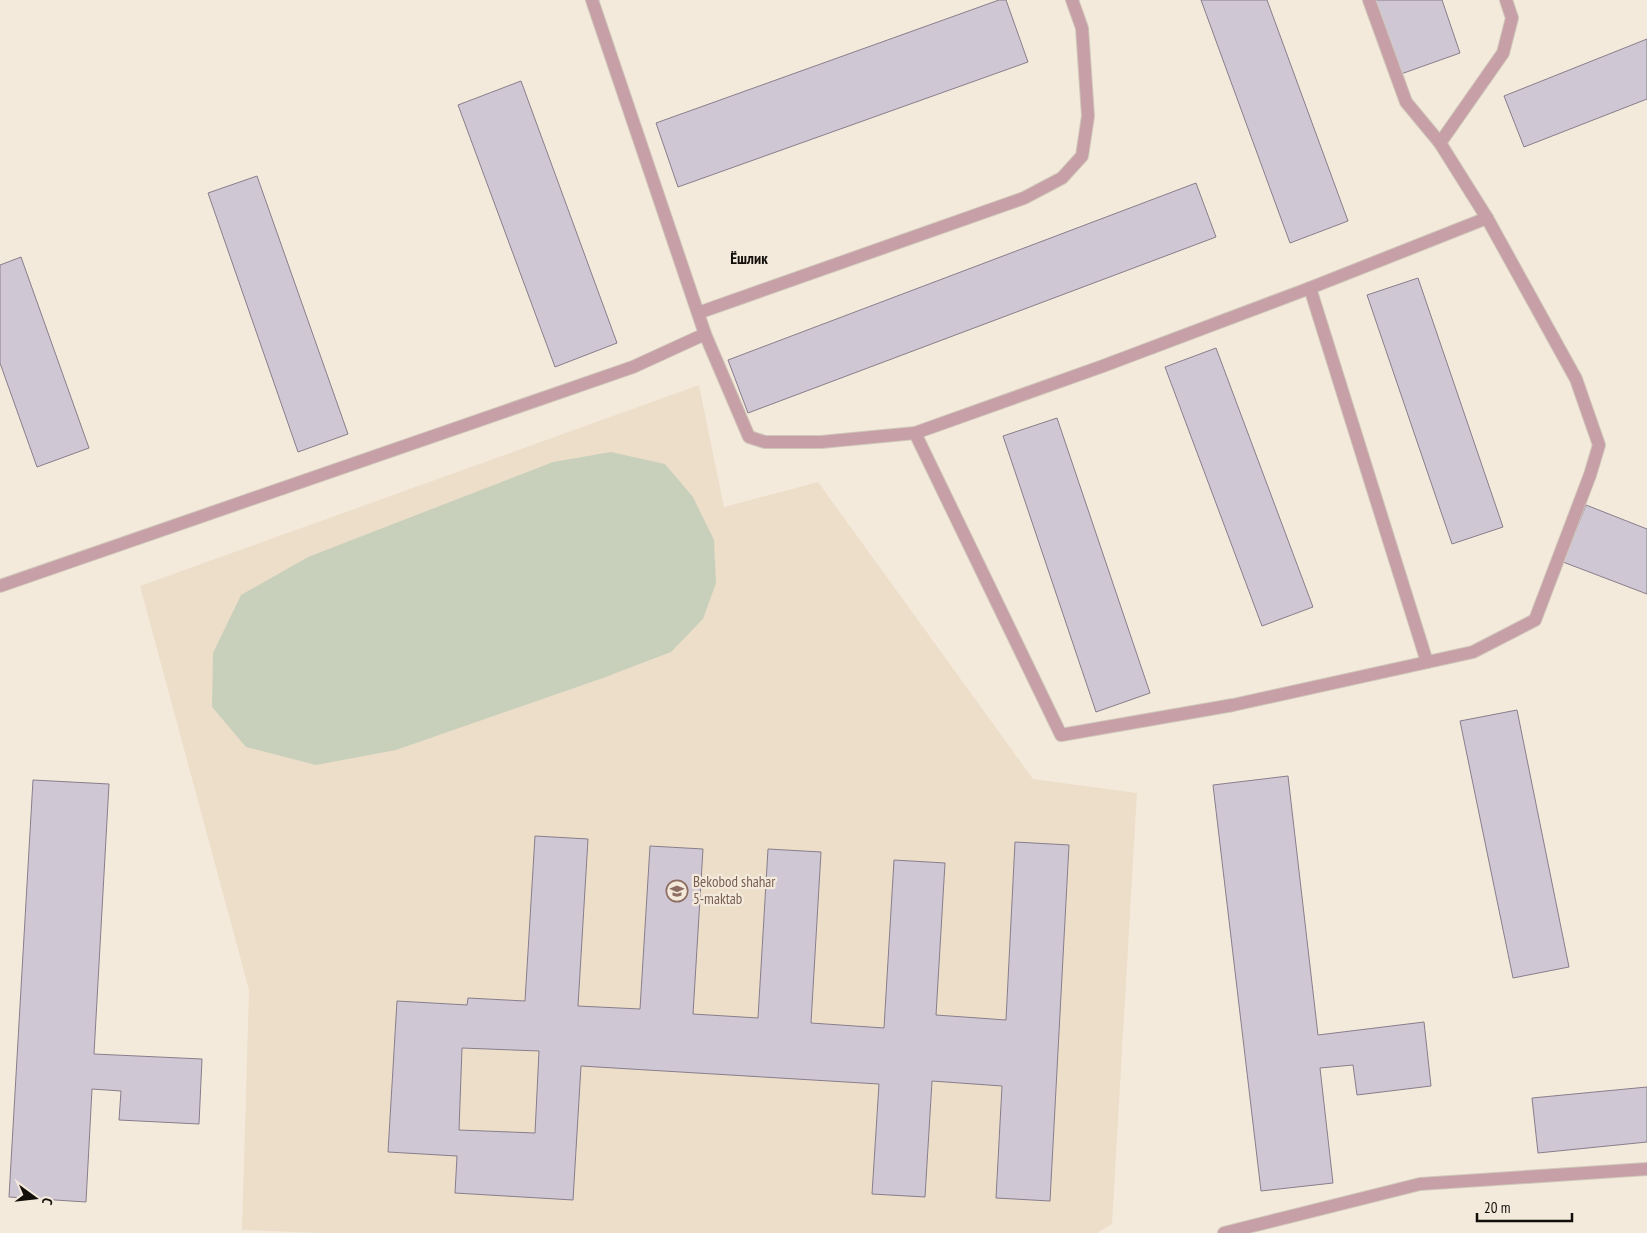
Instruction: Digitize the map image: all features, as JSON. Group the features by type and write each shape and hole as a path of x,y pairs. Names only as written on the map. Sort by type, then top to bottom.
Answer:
{"lane":[{"path":"592,0 705,334 749,437 765,442 821,442 915,433 1104,366 1487,218"},
{"path":"698,313 1024,198 1062,178 1082,156 1088,116 1082,28 1072,0"},
{"path":"915,433 1062,736 1233,705 1473,652 1535,620 1590,475 1599,445 1576,379 1487,218 1440,143 1406,102 1369,0"},
{"path":"1440,143 1503,53 1512,18 1506,0"},
{"path":"1310,288 1427,662"},
{"path":"0,586 633,366 705,334"},
{"path":"1224,1233 1420,1184 1647,1169"}],"shaded area":[{"name":"Bekobod shahar 5-maktab","path":"699,385 724,507 818,482 1033,779 1137,793 1112,1224 1097,1233 323,1233 242,1230 249,990 140,586"}],"green space":[{"path":"611,452 665,464 693,497 714,540 716,583 703,619 671,652 603,678 396,750 316,765 246,747 212,707 213,653 241,595 308,557 553,462"}],"building":[{"path":"999,0 1006,0 1028,62 678,187 656,123"},
{"path":"1201,0 1267,0 1348,221 1290,243"},
{"path":"1375,0 1442,0 1460,53 1401,74"},
{"path":"1647,39 1647,99 1524,147 1504,96"},
{"path":"521,81 617,343 555,367 458,105"},
{"path":"257,176 348,434 298,452 208,193"},
{"path":"1196,183 1216,237 748,413 728,360"},
{"path":"21,257 89,448 37,467 0,363 0,265"},
{"path":"1418,278 1503,527 1452,544 1367,295"},
{"path":"1216,348 1313,607 1262,626 1165,367"},
{"path":"1057,418 1150,693 1096,712 1003,436"},
{"path":"1586,505 1647,529 1647,594 1563,562"},
{"path":"1517,710 1569,967 1513,978 1460,721"},
{"path":"1288,776 1318,1035 1424,1022 1431,1086 1357,1095 1353,1065 1320,1068 1333,1183 1261,1191 1213,785"},
{"path":"33,780 109,784 94,1054 202,1059 199,1124 119,1120 121,1091 92,1089 86,1202 9,1197"},
{"path":"535,836 588,839 578,1006 640,1009 650,846 703,849 693,1014 758,1018 768,849 821,852 811,1023 884,1028 894,860 945,863 936,1015 1006,1020 1015,842 1069,845 1050,1201 996,1198 1002,1086 932,1081 925,1197 872,1194 879,1084 581,1066 573,1200 455,1193 457,1156 388,1152 397,1001 467,1005 468,998 525,1001","holes":["462,1048 539,1051 535,1133 459,1130"]},
{"path":"1647,1087 1647,1142 1538,1153 1532,1098"}],"place":[{"name":"Bekobod shahar 5-maktab","path":"677,891"}],"district":[{"name":"Ёшлик","path":"749,258"}]}
